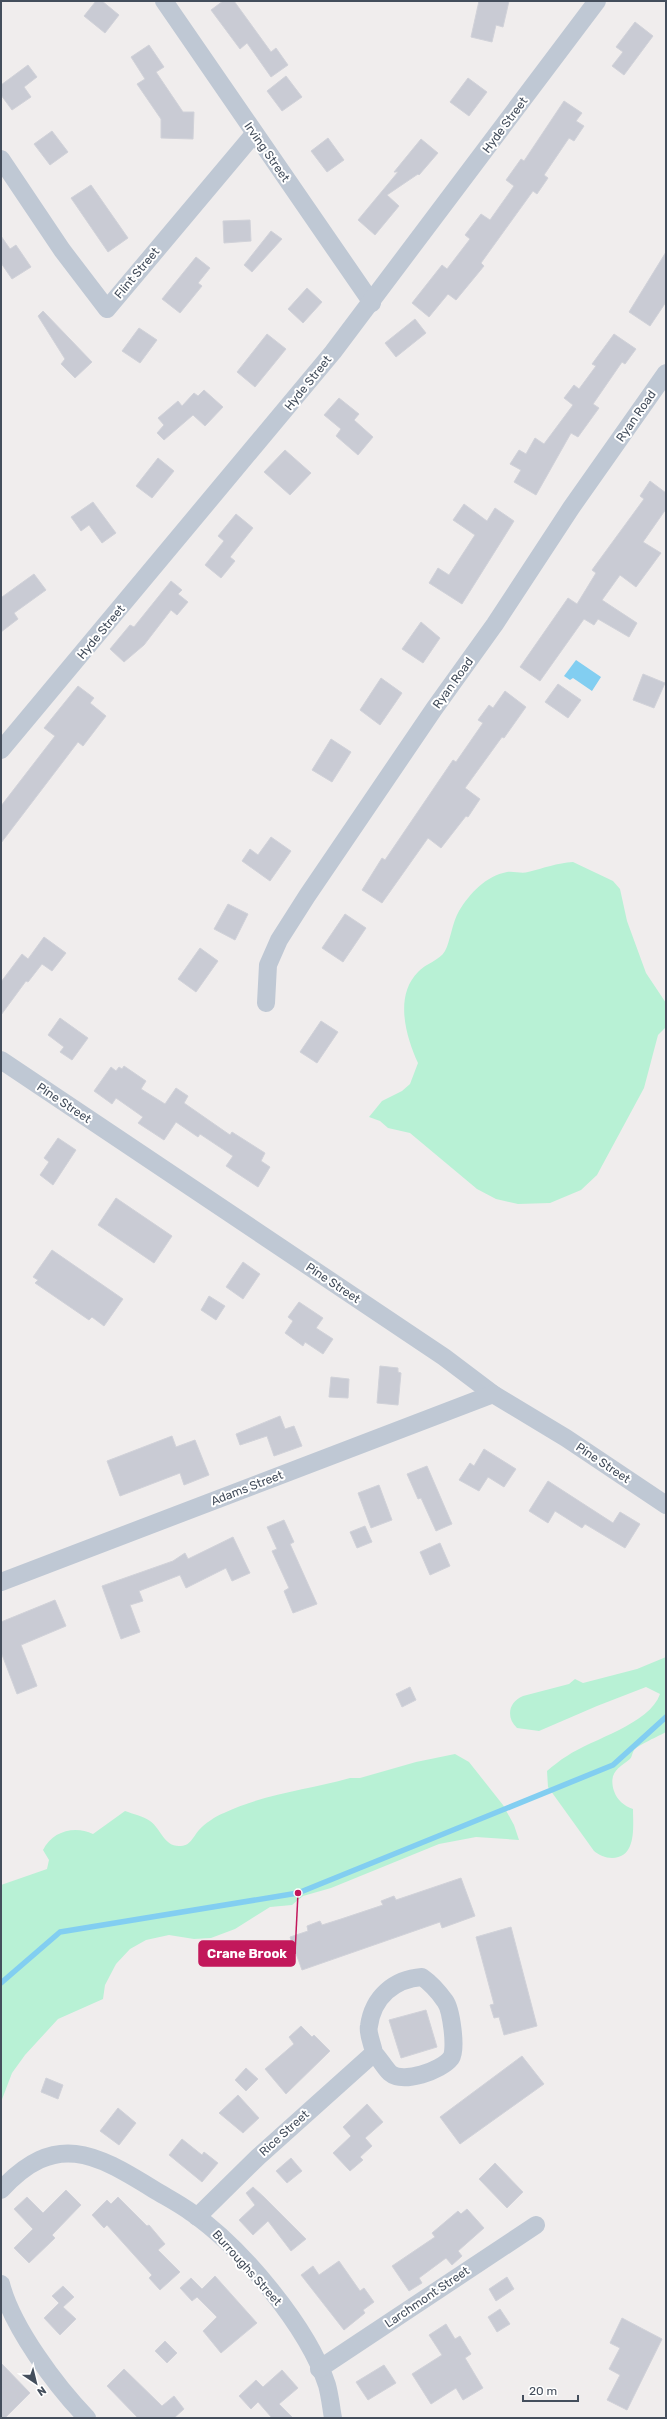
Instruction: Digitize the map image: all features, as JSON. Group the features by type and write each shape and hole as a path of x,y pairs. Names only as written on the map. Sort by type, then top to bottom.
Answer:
{"street":[{"name":"Irving Street","path":"164,1 254,134 372,303"},
{"name":"Hyde Street","path":"1,750 301,392 372,303 598,1"},
{"name":"Flint Street","path":"1,159 62,250 107,309 254,134"},
{"name":"Ryan Road","path":"266,1003 268,966 279,940 291,921 434,709 495,624 571,508 666,373"},
{"name":"Pine Street","path":"1,1060 444,1357 493,1394 566,1438 666,1505"},
{"name":"Adams Street","path":"1,1582 493,1394"},
{"path":"422,1977 434,1985 446,2002 450,2014 454,2047 451,2058 435,2070 406,2079 390,2073 374,2053 368,2026 378,2000 401,1980 422,1977"},
{"name":"Rice Street","path":"197,2217 258,2157 374,2053"},
{"name":"Burroughs Street","path":"1,2190 13,2177 38,2160 58,2154 86,2154 118,2168 197,2217 222,2238 279,2302 304,2338 326,2385 333,2418"},
{"name":"Larchmont Street","path":"319,2369 536,2225"},
{"path":"2,2289 19,2325 48,2370 87,2418"}],"green space":[{"path":"573,862 613,881 620,889 627,921 646,973 666,1003 666,1027 658,1035 644,1088 597,1175 581,1190 550,1203 518,1204 496,1199 477,1189 410,1133 388,1128 380,1121 369,1117 382,1101 402,1091 410,1084 418,1063 406,1029 404,1004 406,993 418,972 440,957 445,951 459,911 468,898 485,881 499,874 507,872 526,873"},
{"path":"666,1657 666,1732 636,1748 630,1759 616,1771 612,1779 614,1791 619,1800 633,1809 633,1832 630,1847 626,1853 620,1857 605,1857 594,1851 548,1787 547,1771 562,1759 619,1730 645,1714 654,1705 660,1694 646,1687 539,1731 517,1728 511,1720 510,1710 514,1702 523,1696 569,1684 575,1679 583,1683 637,1669"},
{"path":"455,1754 469,1762 503,1805 514,1825 519,1840 476,1837 439,1844 331,1888 303,1896 292,1905 270,1907 235,1929 211,1938 194,1939 169,1935 146,1940 130,1949 116,1964 105,1985 103,1999 58,2019 25,2055 12,2073 1,2102 1,1885 47,1869 49,1860 43,1850 52,1838 58,1834 72,1830 86,1831 93,1834 125,1811 141,1816 150,1821 166,1840 174,1845 183,1846 189,1843 201,1828 214,1818 254,1801 350,1778 360,1778 416,1762"}],"water":[{"path":"576,660 601,677 592,691 573,678 570,680 564,676"}],"building":[{"path":"96,1 102,1 119,15 105,33 84,16"},
{"path":"223,1 234,1 271,52 276,48 288,65 271,77 247,43 240,49 211,10"},
{"path":"479,1 509,1 503,27 496,25 492,42 471,37"},
{"path":"635,22 653,36 624,75 612,66 623,52 616,47"},
{"path":"149,45 164,67 156,72 183,112 194,112 193,139 161,138 161,119 137,84 145,79 131,57"},
{"path":"28,65 37,77 24,87 31,97 12,110 1,95 1,85"},
{"path":"286,76 302,97 282,111 267,91"},
{"path":"468,78 487,92 469,116 450,102"},
{"path":"564,101 582,113 576,121 584,126 574,141 569,138 544,175 548,178 537,194 533,191 481,263 484,266 456,300 448,294 429,317 412,303 442,265 447,269 470,239 465,235 481,214 490,220 514,186 506,180 521,159 524,161"},
{"path":"52,131 68,152 50,165 34,144"},
{"path":"328,138 344,160 327,172 311,151"},
{"path":"421,139 438,153 419,175 418,174 387,195 399,206 375,235 358,220 398,172 394,172"},
{"path":"91,185 128,238 108,252 71,198"},
{"path":"250,220 251,241 224,243 223,221"},
{"path":"271,231 282,239 252,272 244,265"},
{"path":"1,236 10,249 16,245 31,267 12,279 1,263"},
{"path":"666,252 666,302 650,326 629,312"},
{"path":"196,257 210,268 198,283 202,286 180,313 162,299"},
{"path":"307,288 322,302 303,323 288,309"},
{"path":"43,311 92,362 75,378 61,364 65,359 38,316"},
{"path":"415,319 426,333 396,357 385,343"},
{"path":"139,328 157,340 140,363 122,351"},
{"path":"267,334 286,349 255,387 237,372"},
{"path":"614,334 636,349 625,364 622,362 593,404 599,408 578,437 571,433 536,495 514,482 521,470 510,464 519,450 526,454 535,438 544,444 573,405 564,398 574,385 579,389 596,366 592,364"},
{"path":"204,390 223,407 205,426 193,415 164,440 157,433 164,425 158,418 178,401 182,406 194,393 198,396"},
{"path":"339,398 359,414 354,420 373,437 358,455 336,436 341,429 324,415"},
{"path":"285,450 311,473 290,495 264,472"},
{"path":"158,458 174,471 152,498 136,486"},
{"path":"650,481 666,493 666,509 643,542 661,553 636,587 620,575 602,600 637,623 629,637 598,619 594,625 584,619 540,681 520,667 568,598 577,604 596,573 592,570 644,499 640,496"},
{"path":"93,502 116,533 102,543 89,525 81,531 71,517"},
{"path":"464,504 487,521 495,508 514,521 462,604 429,583 438,568 449,575 475,535 453,520"},
{"path":"236,514 253,528 230,557 235,561 221,578 205,565 224,541 218,536"},
{"path":"34,574 46,590 14,613 18,619 1,632 1,596 2,597"},
{"path":"171,581 182,590 178,594 188,602 177,615 171,610 144,645 124,662 110,649 130,625 134,627"},
{"path":"421,622 440,638 423,663 402,649"},
{"path":"643,674 665,683 654,708 633,700"},
{"path":"381,678 402,693 380,725 360,710"},
{"path":"558,684 581,700 568,718 545,702"},
{"path":"78,686 94,698 90,703 106,716 83,746 78,742 1,843 1,806 55,736 44,728"},
{"path":"505,691 526,707 465,788 480,799 468,817 466,816 441,848 428,838 382,903 362,890 382,858 385,860 453,760 456,762 483,723 478,720 489,705 493,708"},
{"path":"331,739 351,752 332,782 312,770"},
{"path":"271,837 291,851 270,881 242,861 250,849 258,855"},
{"path":"228,904 248,914 235,940 214,929"},
{"path":"345,914 366,928 343,962 322,948"},
{"path":"44,937 66,953 52,971 42,964 28,982 26,981 1,1015 1,982 22,954 28,959"},
{"path":"200,948 218,961 196,992 178,979"},
{"path":"60,1018 88,1038 72,1060 60,1052 64,1047 48,1035"},
{"path":"321,1021 338,1032 317,1063 300,1052"},
{"path":"124,1066 146,1081 141,1089 165,1104 176,1088 188,1096 184,1103 230,1135 232,1132 265,1153 261,1161 270,1167 258,1187 226,1166 233,1156 200,1134 198,1137 176,1122 164,1140 138,1123 143,1117 116,1098 112,1104 94,1091 111,1067 116,1071 119,1067 122,1069"},
{"path":"58,1138 76,1150 53,1185 40,1175 49,1162 44,1158"},
{"path":"116,1198 172,1236 154,1263 98,1225"},
{"path":"52,1250 123,1299 104,1326 92,1317 89,1320 35,1283 38,1280 33,1277"},
{"path":"243,1262 260,1274 243,1299 226,1287"},
{"path":"209,1296 225,1306 216,1320 201,1310"},
{"path":"299,1302 323,1318 316,1328 333,1339 323,1354 305,1342 303,1346 285,1333 293,1321 288,1317"},
{"path":"380,1366 398,1368 398,1372 401,1373 398,1405 377,1403"},
{"path":"331,1377 349,1379 348,1398 329,1397"},
{"path":"280,1416 285,1429 294,1426 302,1446 274,1456 267,1436 240,1445 236,1434"},
{"path":"172,1436 176,1447 195,1440 209,1475 184,1485 180,1473 120,1496 107,1461"},
{"path":"484,1449 516,1469 504,1487 488,1477 479,1491 459,1480 470,1463 474,1466"},
{"path":"427,1466 452,1524 436,1531 421,1498 418,1499 407,1474"},
{"path":"548,1481 613,1523 620,1512 640,1524 625,1548 585,1524 582,1528 555,1511 548,1523 529,1511"},
{"path":"379,1485 392,1520 371,1528 358,1493"},
{"path":"284,1520 294,1542 290,1544 317,1604 293,1613 284,1591 289,1588 272,1551 277,1549 267,1527"},
{"path":"365,1526 372,1542 357,1548 350,1532"},
{"path":"233,1537 250,1573 232,1581 226,1568 186,1588 180,1575 139,1591 143,1601 130,1605 140,1632 121,1639 102,1586 173,1561 185,1553 188,1559"},
{"path":"440,1543 450,1566 430,1575 420,1552"},
{"path":"55,1600 66,1626 21,1645 37,1686 17,1694 1,1652 1,1622"},
{"path":"410,1687 416,1700 402,1707 396,1694"},
{"path":"461,1878 475,1916 442,1928 440,1922 302,1970 290,1937 308,1931 307,1926 320,1921 322,1925 383,1905 381,1901 394,1896 396,1900"},
{"path":"511,1927 537,2026 504,2035 499,2017 494,2018 490,2005 494,2004 476,1937"},
{"path":"426,2010 437,2047 401,2058 389,2020"},
{"path":"301,2026 312,2037 314,2035 330,2051 286,2094 265,2069 294,2044 289,2037"},
{"path":"522,2056 544,2084 460,2144 440,2117"},
{"path":"246,2068 258,2079 246,2091 235,2080"},
{"path":"46,2078 63,2085 58,2099 41,2092"},
{"path":"238,2095 259,2118 243,2133 219,2113"},
{"path":"367,2104 383,2122 365,2138 372,2146 360,2157 363,2160 350,2171 333,2153 351,2136 343,2127"},
{"path":"118,2108 136,2123 119,2145 100,2131"},
{"path":"182,2139 202,2155 204,2152 218,2163 202,2182 169,2155"},
{"path":"291,2158 302,2171 287,2183 276,2171"},
{"path":"495,2163 523,2192 507,2208 479,2179"},
{"path":"253,2187 306,2239 291,2251 268,2221 253,2235 239,2220 255,2205 246,2193"},
{"path":"66,2190 81,2205 52,2235 55,2238 29,2263 14,2248 33,2229 14,2209 27,2197 43,2213"},
{"path":"118,2197 147,2226 149,2225 165,2244 158,2250 180,2272 160,2290 149,2278 152,2275 107,2225 104,2228 92,2215 107,2200 111,2204"},
{"path":"467,2209 484,2228 458,2251 462,2256 452,2265 446,2258 419,2278 422,2283 409,2291 392,2266 435,2237 432,2233 458,2211 461,2214"},
{"path":"339,2261 360,2291 364,2288 374,2302 363,2310 365,2313 344,2330 301,2275 313,2266 319,2275"},
{"path":"215,2276 257,2323 221,2353 203,2331 217,2317 197,2297 192,2301 180,2288 191,2278 202,2289"},
{"path":"507,2277 514,2289 496,2301 489,2289"},
{"path":"63,2286 74,2297 63,2307 76,2319 60,2335 44,2318 59,2303 52,2296"},
{"path":"500,2309 510,2324 497,2332 488,2317"},
{"path":"622,2318 662,2339 627,2410 607,2400 620,2375 609,2369 620,2348 610,2343"},
{"path":"446,2324 455,2339 460,2336 471,2354 465,2358 483,2388 463,2400 456,2388 431,2404 412,2374 442,2355 429,2335"},
{"path":"165,2341 177,2353 167,2363 155,2351"},
{"path":"1,2363 30,2393 5,2418 1,2418"},
{"path":"384,2365 396,2383 368,2400 356,2382"},
{"path":"124,2369 162,2406 174,2396 184,2409 174,2418 138,2418 107,2386"},
{"path":"282,2370 298,2388 279,2404 293,2418 272,2418 258,2402 251,2409 239,2396 256,2380 263,2387"}],"waterway":[{"path":"1,1983 60,1932 298,1893 613,1765 666,1717"}],"place":[{"name":"Crane Brook","path":"298,1893"}]}
